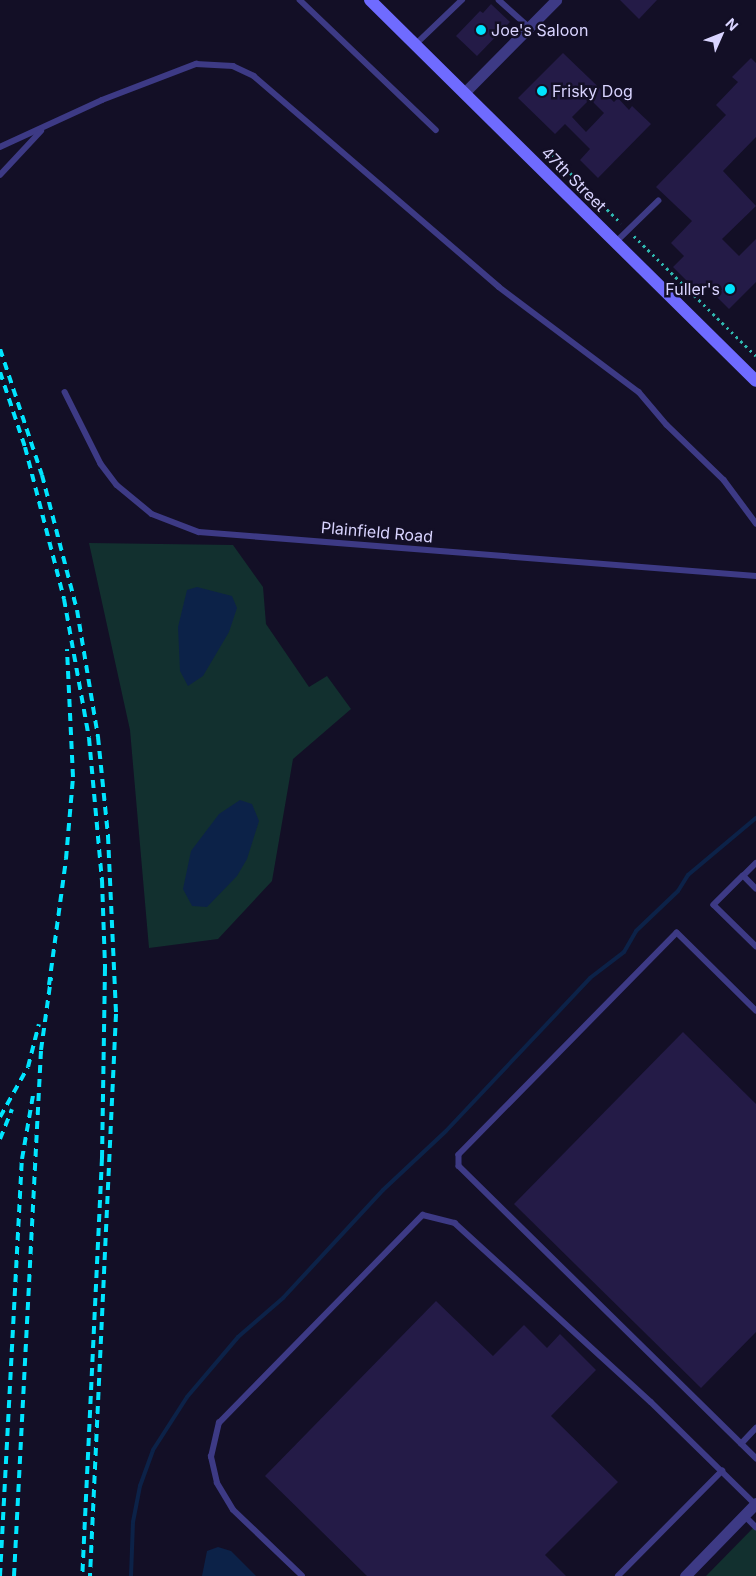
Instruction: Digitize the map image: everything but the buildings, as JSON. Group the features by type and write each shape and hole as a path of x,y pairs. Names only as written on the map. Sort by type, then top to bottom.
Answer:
{"main road":[{"name":"47th Street","path":"370,0 756,381"}],"street":[{"path":"464,93 556,0"},
{"path":"685,1576 756,1504"}],"lane":[{"path":"300,0 436,130"},
{"path":"415,44 462,0"},
{"path":"499,0 529,28"},
{"path":"0,148 102,100 196,64 233,66 254,76 499,287 639,392 667,425 724,480 756,523"},
{"path":"0,175 45,127"},
{"path":"616,242 658,201"},
{"name":"Plainfield Road","path":"65,392 101,464 117,484 152,514 199,532 756,576"},
{"path":"756,863 714,905 756,946"},
{"path":"743,876 756,889"},
{"path":"756,1011 677,933 459,1155 459,1166 756,1458"},
{"path":"302,1576 233,1510 217,1483 211,1457 219,1423 423,1215 455,1223 722,1470 756,1504"},
{"path":"741,1444 756,1428"},
{"path":"618,1576 722,1470"},
{"path":"744,1515 756,1527"}],"path":[{"path":"547,150 756,356"}],"green space":[{"path":"89,543 233,545 263,587 266,624 309,687 327,676 351,709 293,759 272,881 218,939 149,948 130,730"},
{"path":"756,1525 756,1576 706,1576"}],"water":[{"path":"197,587 232,596 237,608 229,632 203,676 188,686 180,671 178,627 187,590"},
{"path":"240,800 252,804 259,821 247,859 237,876 207,907 192,906 183,889 191,851 219,814"},
{"path":"218,1547 231,1551 256,1576 202,1576 207,1551"}],"waterway":[{"path":"131,1576 133,1522 140,1486 153,1450 187,1397 238,1337 283,1298 383,1190 446,1131 590,978 624,952 636,931 678,891 688,875 756,818"}],"railway":[{"path":"0,349 42,475 77,610 98,737 108,836 116,1014 90,1576"},
{"path":"0,372 25,447 64,599 89,738 102,880 105,968 102,1158 82,1576"},
{"path":"49,985 66,859 73,777 67,649"},
{"path":"14,1576 41,1050 51,978"},
{"path":"0,1117 28,1067 39,1024"},
{"path":"0,1576 22,1159 33,1095"},
{"path":"0,1139 12,1109"}],"place":[{"name":"Joe's Saloon","path":"481,30"},
{"name":"Frisky Dog","path":"542,91"},
{"name":"Fuller's","path":"730,289"}]}
